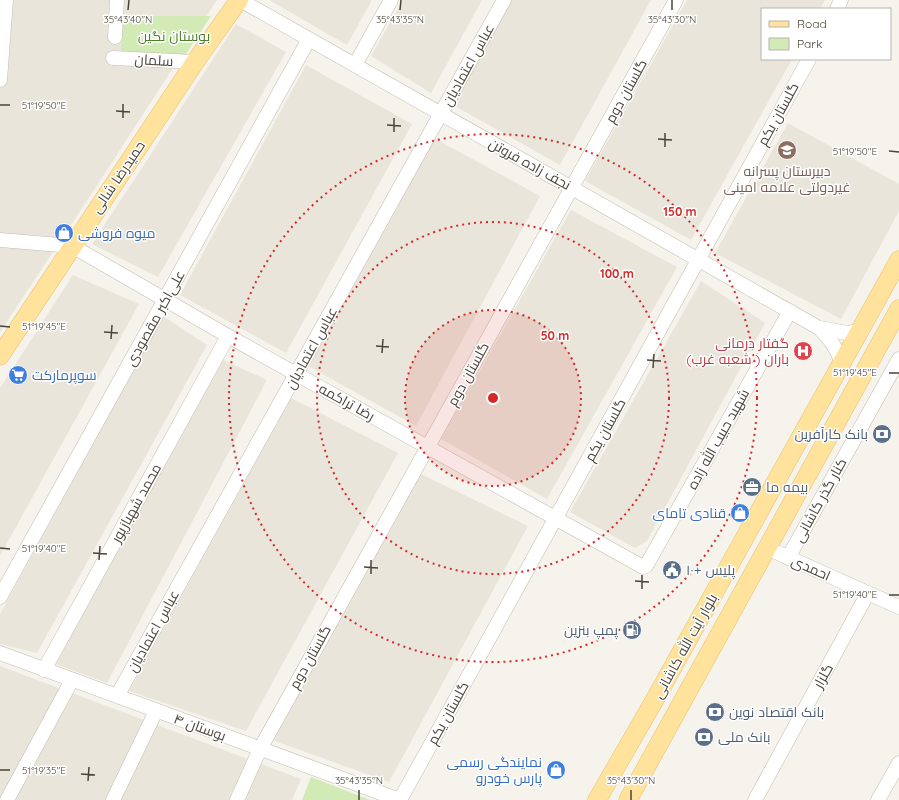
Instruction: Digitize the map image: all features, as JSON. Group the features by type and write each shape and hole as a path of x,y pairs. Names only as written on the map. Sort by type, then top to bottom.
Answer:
{"main road":[{"name":"حمیدرضا شالی","path":"0,356 195,62 240,0"},
{"name":"بلوار آیت الله کاشانی","path":"597,800 654,701 899,260"},
{"name":"بلوار آیت الله کاشانی","path":"628,800 899,310"}],"street":[{"path":"0,80 6,0"},
{"path":"114,37 117,0"},
{"name":"نجف زاده فروتن","path":"240,0 820,328 837,350 842,363"},
{"path":"355,65 391,0"},
{"name":"عباس اعتمادیان","path":"117,696 504,0"},
{"name":"گلستان دوم","path":"237,800 260,749 676,0"},
{"name":"علی‌اکبر مقصودی","path":"0,597 309,39"},
{"name":"سلمان","path":"113,58 195,62"},
{"name":"گلستان یکم","path":"400,800 808,60"},
{"name":"رضا تراکمه","path":"0,240 72,246 228,336 645,567"},
{"name":"شهید حبیب الله زاده","path":"645,567 790,311"},
{"name":"نجف زاده فروتن","path":"820,328 847,333 860,331"},
{"name":"محمد شهبازپور","path":"44,670 228,336"},
{"name":"کنار گذر کاشانی","path":"788,558 899,359"},
{"name":"احمدی","path":"767,548 899,607"},
{"name":"گلزار","path":"755,800 868,593"},
{"name":"بوستان ۴","path":"0,653 400,800"},
{"path":"7,800 72,680"},
{"path":"113,800 156,711"},
{"path":"878,800 899,763"}],"shaded area":[{"path":"0,0 217,0 0,332"},
{"path":"269,0 372,0 347,45"},
{"path":"403,0 482,0 431,93 371,56"},
{"path":"511,0 651,0 560,165 453,105"},
{"path":"687,0 825,0 821,8 761,8 761,60 791,60 691,240 585,181"},
{"path":"236,24 286,52 158,277 92,244"},
{"path":"306,65 412,124 286,353 180,295"},
{"path":"788,123 899,184 899,211 841,319 715,253"},
{"path":"432,137 540,196 416,426 308,366"},
{"path":"571,210 677,267 547,499 441,439"},
{"path":"73,275 139,304 0,556 0,388"},
{"path":"701,281 765,323 647,541 635,548 570,512"},
{"path":"163,316 207,345 37,653 0,644 0,614"},
{"path":"221,359 267,380 107,683 53,663"},
{"path":"291,398 398,453 246,731 129,691"},
{"path":"421,474 528,526 389,782 272,740"},
{"path":"0,666 301,779 292,800 0,800"}],"green space":[{"name":"بوستان نگین","path":"123,16 211,16 184,57 121,54"},
{"path":"311,777 370,800 302,800"}],"place":[{"name":"دبیرستان پسرانه غیردولتی علامه امینی","path":"787,150"},
{"name":"میوه فروشی","path":"64,233"},
{"name":"گفتار درمانی باران ( شعبه غرب)","path":"803,351"},
{"name":"سوپرمارکت","path":"18,375"},
{"name":"بانک کارآفرین","path":"882,434"},
{"name":"بیمه ما","path":"752,487"},
{"name":"قنادی تامای","path":"740,513"},
{"name":"پلیس +۱۰","path":"672,570"},
{"name":"پمپ بنزین","path":"632,630"},
{"name":"بانک اقتصاد نوین","path":"715,712"},
{"name":"بانک ملی","path":"704,737"},
{"name":"نمایندگی رسمی پارس خودرو","path":"556,770"}]}
